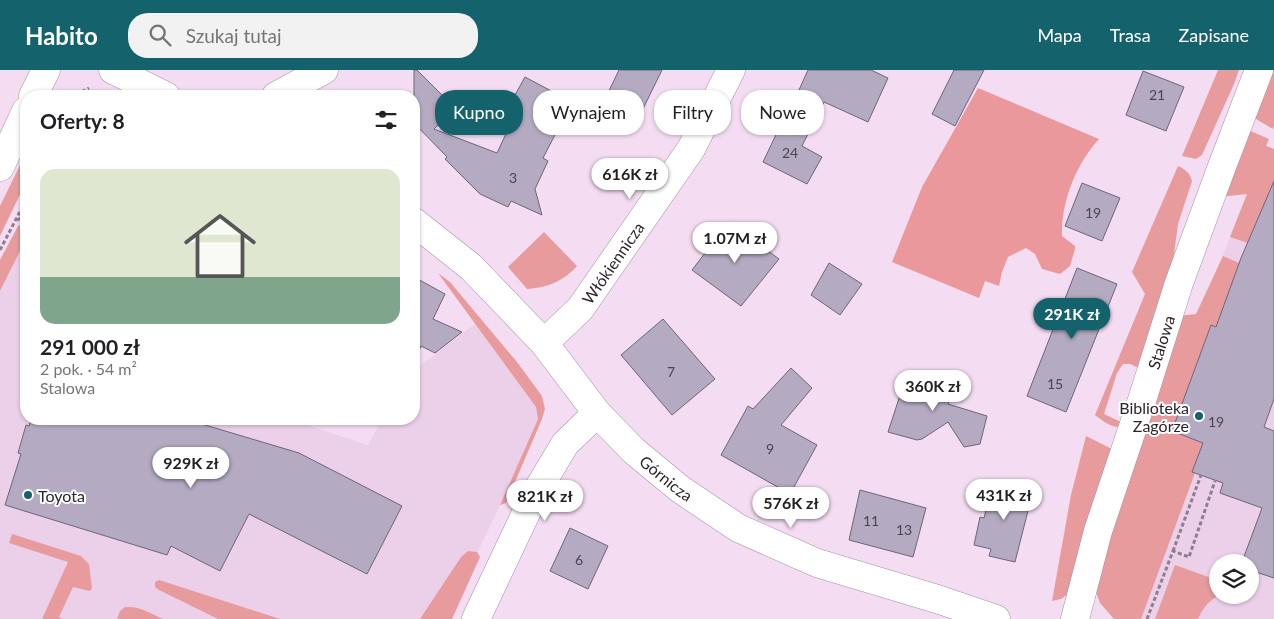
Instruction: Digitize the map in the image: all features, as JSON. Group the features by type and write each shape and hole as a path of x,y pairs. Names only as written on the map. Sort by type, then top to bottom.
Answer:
{"street":[{"path":"37,90 46,70"},
{"path":"113,70 154,90"},
{"path":"287,90 324,70"},
{"name":"Włókiennicza","path":"544,343 580,309 691,149 731,70"},
{"name":"Stalowa","path":"1075,619 1098,532 1179,283 1260,70"},
{"path":"0,168 20,124"},
{"name":"Górnicza","path":"420,227 470,267 544,343 597,413 634,451 680,489 738,528 817,563 996,619"},
{"path":"476,619 535,494 565,444 597,413"}],"path":[{"path":"0,250 20,212"},
{"path":"16,220 20,218"},
{"path":"1147,619 1201,475"},
{"path":"1173,552 1190,557 1215,481"}],"shaded area":[{"path":"1218,70 1239,70 1202,155 1196,159 1182,156"},
{"path":"1268,70 1274,70 1273,129 1251,116"},
{"path":"978,88 1099,139 1083,160 1077,172 1064,210 1062,236 1075,246 1070,266 1060,274 1042,269 1035,254 1026,248 1008,257 999,286 985,281 979,298 892,262 922,187"},
{"path":"1246,129 1269,139 1266,146 1274,149 1274,181 1248,243 1230,237 1247,194 1219,197"},
{"path":"1274,149 1274,619 1120,619 1204,303 1247,194"},
{"path":"20,165 20,194 0,236 0,206"},
{"path":"1178,166 1187,172 1192,181 1178,224 1171,277 1145,371 1130,364 1123,364 1117,373 1104,414 1123,423 1122,427 1114,426 1107,424 1095,415 1145,294 1132,272"},
{"path":"20,225 20,251 0,291 0,260"},
{"path":"544,232 577,266 567,276 555,283 527,289 508,267"},
{"name":"Toyota","path":"20,244 20,425 307,425 368,445 379,425 420,425 420,365 476,323 536,407 538,419 446,619 0,619 0,278"},
{"path":"1223,256 1239,263 1220,328 1211,325 1172,431 1203,443 1193,472 1195,473 1141,619 1114,619 1100,603 1095,589 1098,562 1177,316 1196,314"},
{"path":"438,273 450,282 517,362 542,396 545,409 542,419 506,503 500,505 538,419 536,407"},
{"path":"1086,436 1114,450 1068,594 1061,599 1052,601 1071,495"},
{"path":"12,534 81,556 89,564 92,588 90,591 73,587 59,617 62,619 42,619 68,562 9,543"},
{"path":"468,551 477,552 480,557 452,619 420,619 461,557"},
{"path":"1175,565 1209,577 1209,603 1198,619 1155,619"},
{"path":"159,580 280,619 218,619 159,590 155,587 155,582"},
{"path":"125,607 140,609 163,619 117,619 120,611"}],"building":[{"path":"414,70 417,70 437,90 435,90 435,135 450,135 497,153 505,135 523,135 523,90 518,90 525,77 549,90 533,90 533,135 555,135 543,158 548,161 535,189 542,215 511,201 508,207 480,194 445,159 447,157 420,129 420,90 414,90"},
{"path":"619,70 662,70 644,107 644,90 609,90"},
{"path":"808,70 871,70 888,78 868,122 824,102 824,90 799,90"},
{"path":"954,70 984,70 955,126 932,114"},
{"path":"1143,71 1184,87 1166,131 1126,115"},
{"path":"776,135 808,135 802,146 822,157 807,184 763,162"},
{"path":"1274,181 1274,399 1264,427 1274,431 1274,578 1259,573 1259,554 1245,554 1262,508 1220,493 1223,483 1192,472 1203,443 1172,431 1211,325 1216,327 1241,258"},
{"path":"1082,183 1120,198 1102,241 1065,226"},
{"path":"729,222 779,259 741,306 692,270"},
{"path":"829,263 862,284 840,315 811,295"},
{"path":"1077,268 1117,284 1066,412 1027,396"},
{"path":"420,280 445,294 433,319 462,332 435,353 421,346 420,348"},
{"path":"663,319 715,379 672,415 621,355"},
{"path":"791,368 812,388 781,425 817,445 790,494 721,455 748,406 753,409"},
{"path":"908,371 955,386 948,404 987,416 980,444 964,447 948,422 922,439 917,440 888,432"},
{"path":"26,425 205,425 299,453 402,506 367,574 249,514 220,571 171,546 167,555 5,505 21,454 18,453"},
{"path":"993,481 1033,491 1015,562 989,556 991,549 974,545 980,517 984,518"},
{"path":"860,490 926,508 913,557 849,540"},
{"path":"570,528 608,546 588,589 550,571"}],"place":[{"name":"Biblioteka Zagórze","path":"1199,416"},
{"name":"Toyota","path":"28,495"}]}
